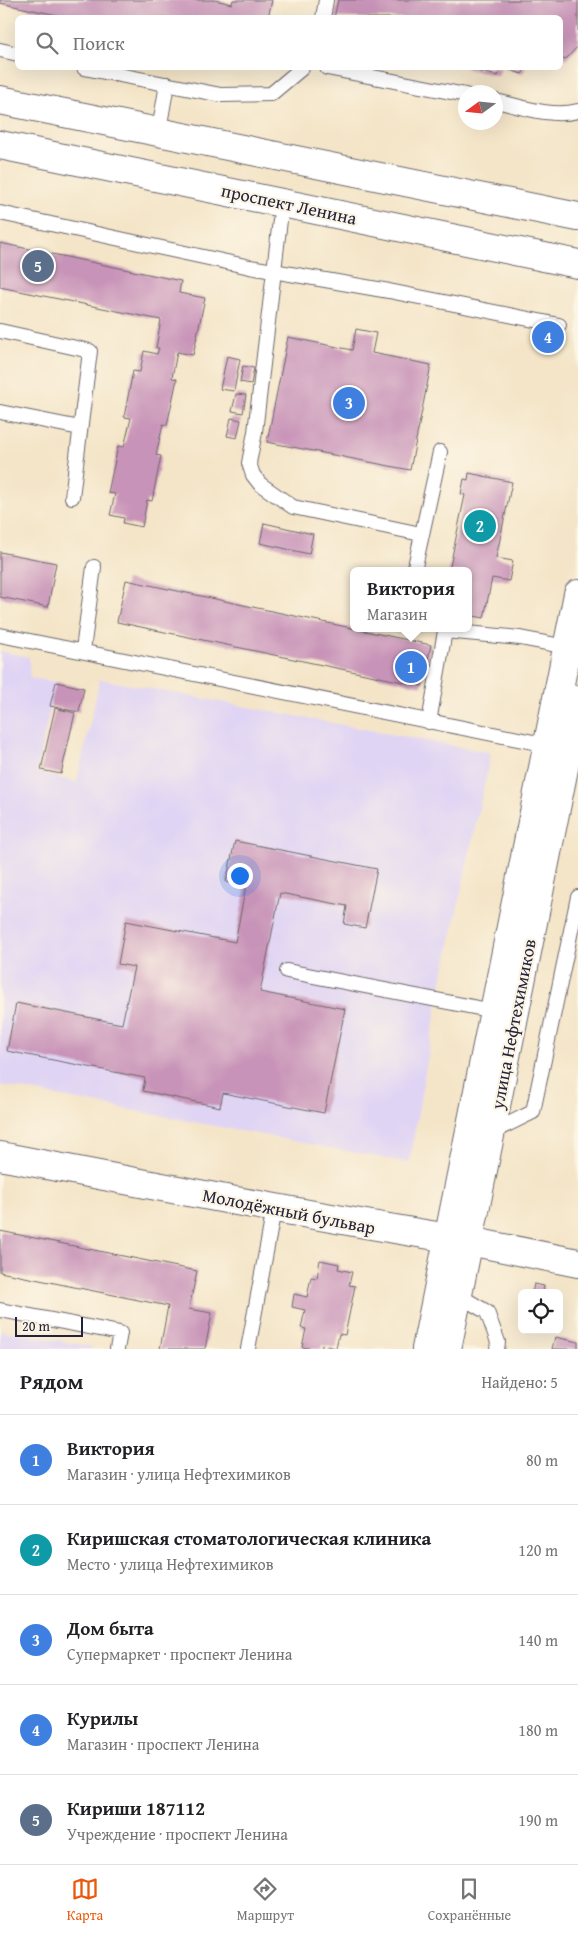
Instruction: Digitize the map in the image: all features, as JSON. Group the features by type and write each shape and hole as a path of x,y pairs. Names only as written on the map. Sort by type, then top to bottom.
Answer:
{"street":[{"path":"0,100 159,130 578,217"},
{"name":"проспект Ленина","path":"0,145 578,264"},
{"path":"565,749 578,594"},
{"name":"улица Нефтехимиков","path":"447,1349 458,1295 459,1240 492,1132 505,1013 578,699"},
{"path":"426,1349 459,1240 505,1013"},
{"name":"Молодёжный бульвар","path":"0,1156 274,1209 459,1240 578,1263"}],"lane":[{"path":"324,15 326,0"},
{"path":"0,50 15,53"},
{"path":"94,70 221,95 271,94 300,70"},
{"path":"337,70 458,93"},
{"path":"159,130 167,84"},
{"path":"503,103 535,110 566,114 578,110"},
{"path":"282,203 276,270 249,463 253,475 260,484 293,507 421,534"},
{"path":"0,213 250,267 276,270 559,325"},
{"path":"0,330 90,351 72,497"},
{"path":"0,412 80,428"},
{"path":"415,567 440,452"},
{"path":"82,650 94,568"},
{"path":"429,722 443,632"},
{"path":"469,632 520,638 573,648"},
{"path":"0,635 82,650 565,749"},
{"path":"492,1132 533,1112 578,897"},
{"path":"286,970 505,1013"},
{"path":"248,1349 274,1209"},
{"path":"458,1295 487,1312 498,1342 497,1349"},
{"path":"0,1310 120,1332 117,1349"}],"shaded area":[{"path":"0,651 29,657 30,678 56,682 36,772 77,782 100,679 491,753 438,999 409,1163 0,1085"},
{"path":"0,1330 92,1347 91,1349 0,1349"}],"building":[{"path":"0,0 215,0 232,4 233,0 272,0 269,15 57,15 0,3"},
{"path":"338,0 578,0 578,46 567,58 563,59 563,15 335,15"},
{"path":"472,70 500,70 498,76"},
{"path":"510,70 525,70 522,74"},
{"path":"0,243 181,281 179,293 205,298 193,355 177,352 172,378 177,379 167,425 163,424 156,455 161,456 152,501 147,500 142,527 123,523 124,518 110,515 115,494 108,493 118,446 124,447 131,418 124,417 133,371 140,372 144,351 157,354 159,348 156,348 161,320 0,287"},
{"path":"356,329 376,333 372,353 431,365 410,470 267,442 288,337 352,350"},
{"path":"543,330 556,333 553,344 540,341"},
{"path":"227,356 240,359 234,391 220,389"},
{"path":"243,366 254,368 251,384 240,382"},
{"path":"236,394 246,395 243,413 232,411"},
{"path":"231,418 241,420 237,438 227,436"},
{"path":"469,473 512,482 496,558 513,561 509,581 492,578 484,618 472,616 472,567 450,567 465,495 461,494 464,479 468,480"},
{"path":"264,523 313,534 309,554 260,543"},
{"path":"0,552 56,563 48,607 0,597"},
{"path":"126,580 350,628 350,632 370,632 431,645 422,686 117,622"},
{"path":"56,682 84,688 79,712 50,706"},
{"path":"55,708 75,713 61,774 41,770"},
{"path":"235,841 377,869 365,928 344,924 347,906 280,893 260,992 345,1009 324,1113 223,1093 220,1107 143,1091 145,1078 7,1051 16,1003 122,1024 134,967 118,964 126,921 235,942 246,886 226,882"},
{"path":"0,1231 197,1271 189,1309 212,1313 205,1349 160,1349 168,1306 0,1272"},
{"path":"320,1260 339,1264 338,1269 352,1272 349,1285 355,1286 345,1335 339,1334 336,1348 322,1345 321,1349 302,1347 306,1329 301,1328 305,1310 292,1307 294,1294 307,1297 311,1277 317,1278"},
{"path":"534,1284 544,1286 544,1289 533,1289"},
{"path":"555,1337 578,1342 578,1349 552,1349"}],"place":[{"name":"Кириши 187112","path":"38,266"},
{"name":"Курилы","path":"548,337"},
{"name":"Дом быта","path":"349,403"},
{"name":"Киришская стоматологическая клиника","path":"480,526"},
{"name":"Виктория","path":"411,667"}]}
